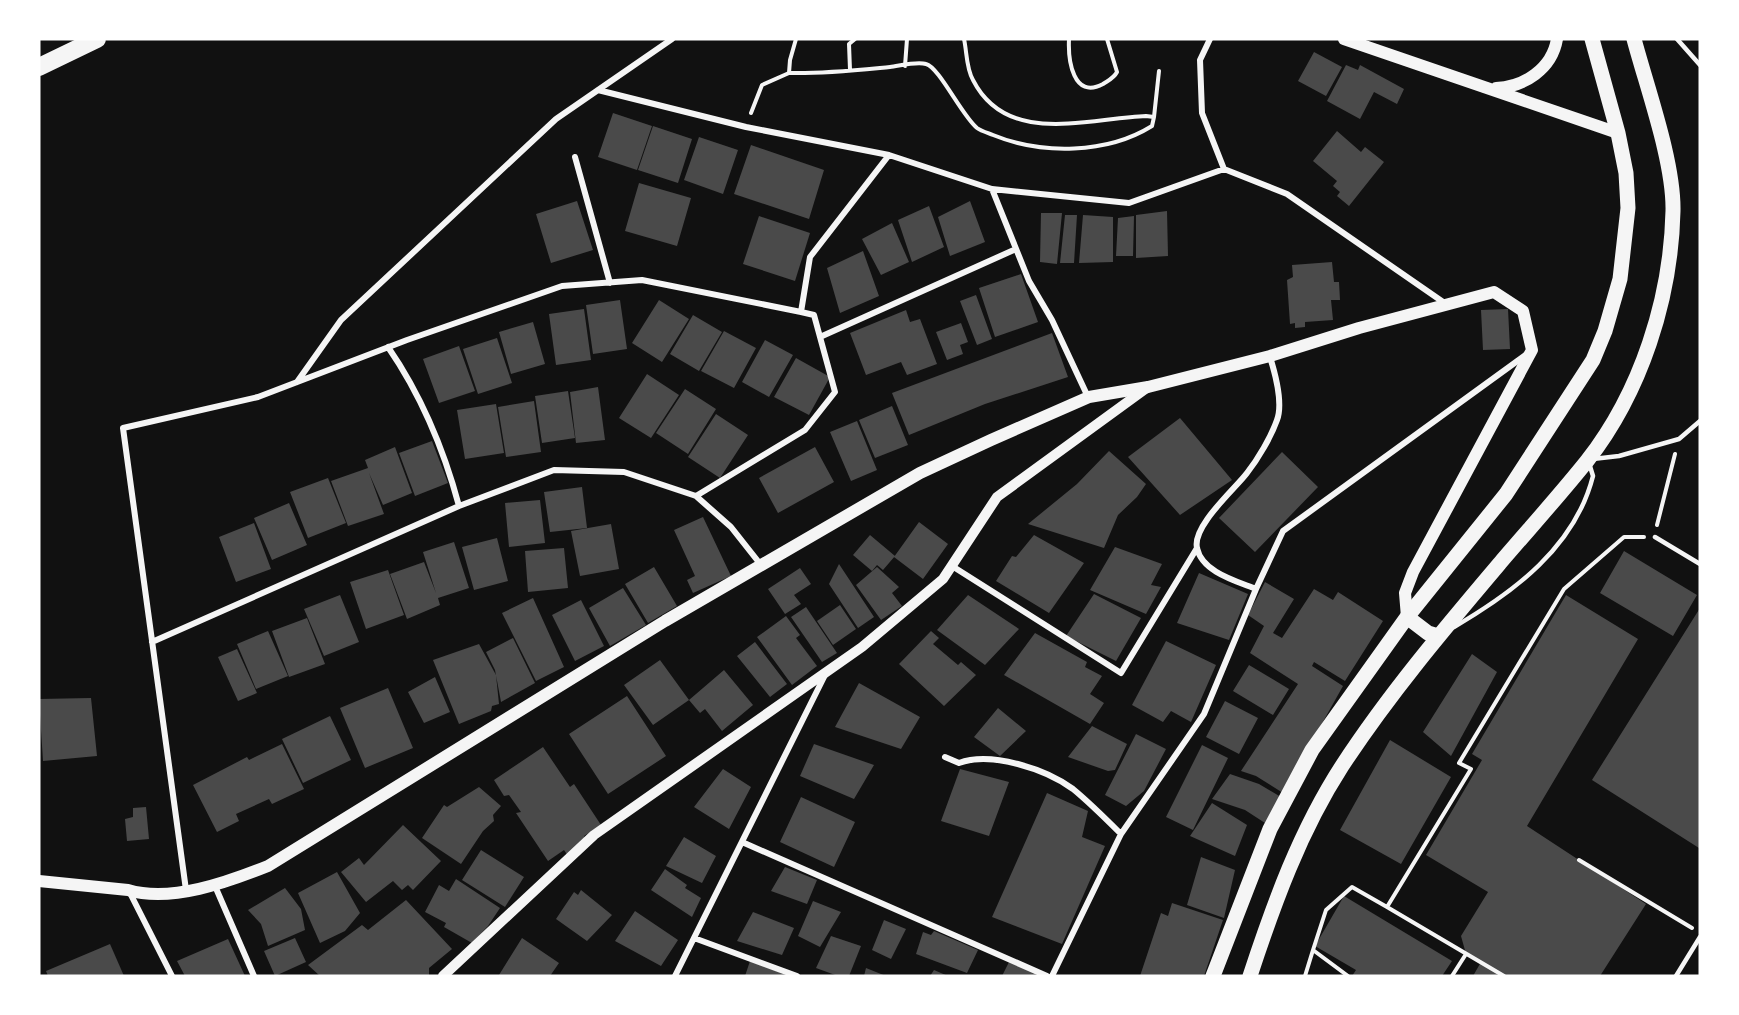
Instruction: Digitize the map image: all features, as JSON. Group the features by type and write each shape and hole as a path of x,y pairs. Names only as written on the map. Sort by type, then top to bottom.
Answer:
{"highway":[{"path":"39,68 97,39"}],"main road":[{"path":"1344,39 1618,133"},
{"path":"1489,88 1508,88 1533,76 1546,64 1557,39"},
{"path":"1213,976 1262,847 1312,750 1407,617 1506,494 1593,360 1613,307 1627,234 1626,173 1618,133 1592,39"},
{"path":"1250,976 1293,856 1342,766 1438,636 1588,460 1615,418 1639,369 1660,309 1671,240 1673,209 1668,171 1634,39"},
{"path":"39,881 128,890 142,894 215,886 268,866 665,621 920,473 1089,397 1148,387 1270,356 1359,328 1494,292 1523,311 1532,350 1413,572 1405,593 1407,617 1428,633 1438,636"}],"street":[{"path":"297,382 340,320 556,119 672,39"},
{"path":"1210,39 1200,60 1202,113 1224,169"},
{"path":"598,90 746,127 890,155 992,189 1129,203 1224,169 1287,194 1447,304"},
{"path":"801,312 810,257 890,155"},
{"path":"575,157 610,283"},
{"path":"992,189 1029,281 1052,320 1089,397"},
{"path":"820,337 1016,249"},
{"path":"186,890 123,428 258,397 388,347 562,286 642,280 814,315 835,392 805,430 696,496"},
{"path":"388,347 409,378 431,425 450,473 459,506"},
{"path":"1052,976 1121,834 1204,714 1256,589 1283,531 1532,350"},
{"path":"952,566 1121,674 1197,548 1197,538 1213,511 1248,472 1278,419 1277,383 1270,356"},
{"path":"443,976 594,835 862,647 934,586 952,566 997,497 1148,387"},
{"path":"152,642 459,506 554,470 624,472 696,496 732,527 762,565"},
{"path":"1197,548 1214,570 1256,589"},
{"path":"675,976 826,672"},
{"path":"945,757 959,763 970,759 1016,761 1072,789 1121,834"},
{"path":"742,842 1047,976"},
{"path":"215,886 254,976"},
{"path":"128,890 172,976"},
{"path":"694,938 797,976"}],"lane":[{"path":"1677,39 1700,65"},
{"path":"1438,636 1498,601 1536,569 1574,523 1582,508 1593,476 1588,460 1619,456 1678,439 1700,421"},
{"path":"1655,537 1700,564"},
{"path":"1676,976 1700,935"}],"path":[{"path":"789,73 796,39"},
{"path":"850,70 849,44 855,39"},
{"path":"905,66 907,39"},
{"path":"964,39 972,78 983,95 1005,113 1020,119 1063,126 1123,117 1154,117"},
{"path":"1070,39 1070,67 1076,79 1085,87 1097,87 1115,77 1117,72 1107,39"},
{"path":"746,127 762,85 789,73 925,63 934,69 977,128 1006,140 1039,148 1110,144 1137,136 1152,126 1159,71"},
{"path":"1387,907 1470,769 1459,763 1564,588 1624,537 1655,537 1678,439"},
{"path":"1579,860 1700,935"},
{"path":"1305,976 1326,910 1352,886 1504,976"},
{"path":"1312,950 1348,976"},
{"path":"1452,976 1466,954"}],"building":[{"path":"1314,52 1342,67 1326,96 1298,81"},
{"path":"1346,65 1358,70 1360,65 1404,89 1397,104 1374,92 1360,119 1327,101"},
{"path":"613,113 652,126 637,170 598,157"},
{"path":"653,126 692,139 678,183 638,170"},
{"path":"1337,131 1361,152 1365,147 1384,162 1349,206 1337,196 1340,192 1333,186 1337,181 1313,161"},
{"path":"699,137 738,150 723,194 684,180"},
{"path":"751,145 824,170 809,219 734,194"},
{"path":"639,183 691,198 677,246 625,231"},
{"path":"577,201 593,250 551,263 536,214"},
{"path":"970,201 985,242 950,256 938,217"},
{"path":"929,206 944,247 912,262 898,220"},
{"path":"1167,211 1168,256 1136,258 1136,215"},
{"path":"1041,213 1062,213 1057,264 1040,262"},
{"path":"1065,215 1077,215 1074,263 1060,263"},
{"path":"1083,215 1113,217 1113,262 1079,263"},
{"path":"759,216 810,233 795,281 743,264"},
{"path":"1134,216 1133,256 1116,256 1118,218"},
{"path":"892,223 909,262 881,275 862,239"},
{"path":"863,251 879,296 840,313 827,268"},
{"path":"1332,262 1334,282 1339,282 1340,300 1331,300 1333,320 1305,322 1305,327 1295,328 1295,323 1290,324 1287,280 1293,277 1292,265"},
{"path":"1021,274 1038,322 995,337 979,288"},
{"path":"976,295 992,339 977,345 960,301"},
{"path":"620,300 627,349 593,354 586,305"},
{"path":"659,300 689,319 662,362 632,343"},
{"path":"584,309 591,360 556,365 549,314"},
{"path":"1508,309 1510,349 1483,350 1481,310"},
{"path":"906,310 910,322 920,319 937,364 907,375 901,362 866,375 850,333"},
{"path":"693,315 722,332 699,371 670,354"},
{"path":"533,322 545,364 511,374 499,332"},
{"path":"961,323 968,342 960,345 963,354 947,360 936,332"},
{"path":"724,331 756,348 734,388 701,371"},
{"path":"1052,333 1068,377 985,404 909,435 892,393"},
{"path":"497,338 512,383 478,394 463,349"},
{"path":"765,340 793,355 769,397 742,382"},
{"path":"459,346 475,391 439,403 423,359"},
{"path":"796,358 830,377 809,415 774,397"},
{"path":"647,374 679,395 651,438 619,418"},
{"path":"598,387 605,440 576,443 570,392"},
{"path":"685,389 716,409 688,454 656,433"},
{"path":"568,391 575,438 542,443 535,396"},
{"path":"534,401 541,452 506,457 498,407"},
{"path":"496,404 504,453 465,459 457,410"},
{"path":"892,406 908,445 875,458 859,420"},
{"path":"716,414 748,435 720,478 688,457"},
{"path":"1180,418 1232,480 1180,515 1128,457"},
{"path":"857,421 877,470 851,481 830,432"},
{"path":"432,441 448,483 415,496 399,453"},
{"path":"395,447 412,493 383,505 369,473 384,514 348,526 331,481 368,468 365,460"},
{"path":"815,447 834,482 778,513 759,478"},
{"path":"1109,451 1146,484 1137,497 1118,515 1104,548 1028,524 1077,484"},
{"path":"1282,452 1318,487 1255,552 1219,518"},
{"path":"328,478 346,523 308,538 290,492"},
{"path":"582,487 587,528 550,532 544,492"},
{"path":"540,500 545,543 509,547 505,503"},
{"path":"289,503 307,545 272,560 254,518"},
{"path":"703,517 731,576 693,593 687,580 695,576 674,530"},
{"path":"919,522 948,544 923,579 894,557"},
{"path":"254,523 271,569 236,582 219,537"},
{"path":"611,524 619,569 580,576 571,531"},
{"path":"870,535 895,556 883,570 877,565 872,571 853,555"},
{"path":"1034,535 1084,563 1049,613 996,581 1012,556 1016,557"},
{"path":"497,538 508,581 474,590 462,547"},
{"path":"454,542 469,588 438,598 440,605 407,619 390,574 424,562 436,593 423,552"},
{"path":"1115,547 1162,564 1151,585 1161,587 1146,614 1090,590"},
{"path":"564,548 568,588 528,592 525,551"},
{"path":"1624,551 1697,595 1673,636 1600,593"},
{"path":"839,564 874,617 858,628 829,584"},
{"path":"654,567 677,606 648,623 625,584"},
{"path":"877,567 899,587 892,593 902,606 881,620 856,585"},
{"path":"800,568 811,584 794,595 801,604 785,614 768,589"},
{"path":"388,570 404,615 366,629 350,582"},
{"path":"1199,573 1248,594 1229,640 1177,623"},
{"path":"1265,582 1294,599 1273,633 1282,638 1314,589 1333,600 1338,592 1383,621 1345,681 1314,662 1312,666 1343,686 1283,793 1256,776 1241,771 1298,684 1250,653 1264,626 1248,615"},
{"path":"623,588 646,625 610,646 589,608"},
{"path":"1094,594 1141,618 1116,661 1066,636"},
{"path":"340,595 359,642 324,656 304,609"},
{"path":"968,595 1019,629 985,665 937,630"},
{"path":"1566,595 1638,639 1527,826 1646,904 1600,976 1473,976 1481,962 1466,954 1461,936 1488,892 1426,855 1482,760 1472,754"},
{"path":"533,598 564,667 536,681 502,613"},
{"path":"581,600 604,646 575,661 552,615"},
{"path":"840,605 856,629 833,645 817,621"},
{"path":"806,607 837,653 822,662 791,617"},
{"path":"1700,608 1700,845 1699,848 1592,780"},
{"path":"786,616 800,635 796,638 817,666 792,685 757,637"},
{"path":"307,618 325,664 289,677 272,631"},
{"path":"268,631 288,676 256,689 237,644"},
{"path":"931,631 939,638 933,644 958,665 961,662 976,675 944,706 899,664"},
{"path":"1035,633 1087,662 1085,667 1102,676 1090,694 1104,703 1090,724 1004,675"},
{"path":"513,638 535,683 501,702 495,670 486,652"},
{"path":"1166,641 1216,665 1191,722 1171,711 1163,722 1132,705"},
{"path":"755,642 787,684 770,697 737,656"},
{"path":"479,644 496,675 499,704 492,706 491,711 459,724 433,660"},
{"path":"237,649 257,693 238,701 218,657"},
{"path":"1472,654 1497,672 1451,756 1423,732"},
{"path":"660,660 689,700 653,725 624,685"},
{"path":"1249,665 1289,689 1273,715 1233,691"},
{"path":"724,670 753,705 722,731 705,709 700,713 689,700"},
{"path":"435,677 450,712 424,723 408,692"},
{"path":"859,683 920,717 901,749 835,727"},
{"path":"388,688 413,748 365,768 340,708"},
{"path":"627,696 666,756 608,794 569,734"},
{"path":"91,698 97,756 43,761 39,699"},
{"path":"1225,701 1258,718 1239,754 1206,737"},
{"path":"998,708 1026,731 1000,756 974,737"},
{"path":"330,716 351,760 303,783 282,739"},
{"path":"1092,726 1127,744 1115,770 1108,771 1068,757"},
{"path":"1136,734 1166,749 1144,791 1126,806 1105,795"},
{"path":"1390,740 1451,777 1401,864 1340,830"},
{"path":"282,744 304,789 272,804 269,799 236,814 239,821 217,832 193,785 247,757 249,760"},
{"path":"814,744 874,765 854,799 800,776"},
{"path":"1202,745 1228,758 1193,830 1166,817"},
{"path":"543,747 570,787 574,784 601,825 584,836 587,841 568,856 564,850 548,861 516,813 521,812 509,795 504,796 494,780"},
{"path":"723,769 751,787 729,829 694,807"},
{"path":"960,769 1009,782 989,836 941,821"},
{"path":"1230,774 1259,784 1281,797 1265,823 1245,810 1212,799"},
{"path":"479,787 501,806 493,815 494,821 483,831 461,864 422,838 444,805 447,807"},
{"path":"1047,793 1088,811 1082,837 1105,846 1062,944 992,917"},
{"path":"801,797 855,822 834,867 780,842"},
{"path":"1212,803 1247,825 1235,856 1190,836"},
{"path":"146,807 149,839 127,841 125,819 133,817 133,808"},
{"path":"403,825 441,861 413,890 408,885 402,890 393,881 366,902 341,872 359,858 364,865"},
{"path":"684,837 716,856 702,883 666,866"},
{"path":"481,850 524,877 505,907 462,880"},
{"path":"1201,857 1235,870 1224,918 1187,905"},
{"path":"785,867 817,880 807,904 771,891"},
{"path":"665,869 687,885 685,888 701,898 692,917 651,890"},
{"path":"337,872 360,913 345,931 320,943 298,893"},
{"path":"456,879 500,908 488,926 472,943 444,927 446,923 425,912 439,885 449,891"},
{"path":"285,888 301,909 305,930 268,946 261,924 248,910"},
{"path":"581,890 612,915 587,941 556,919 574,892 578,895"},
{"path":"1344,896 1452,961 1442,976 1352,976 1356,970 1315,946"},
{"path":"406,900 452,949 429,968 429,976 320,976 308,965 362,925 368,930"},
{"path":"813,901 841,912 820,947 798,936"},
{"path":"1172,903 1223,920 1204,976 1140,976 1161,913 1168,916"},
{"path":"635,911 678,940 661,966 615,941"},
{"path":"753,912 794,928 782,955 737,941"},
{"path":"884,920 906,929 891,959 872,950"},
{"path":"934,931 978,950 967,973 916,954 923,932 931,935"},
{"path":"831,936 861,946 849,976 838,976 816,968"},
{"path":"295,938 306,962 275,976 264,951"},
{"path":"522,938 559,963 550,976 499,975"},
{"path":"228,939 245,976 185,976 177,961"},
{"path":"110,944 124,976 48,976 46,971"},
{"path":"750,961 789,976 745,976"},
{"path":"1009,962 1042,976 1002,976"},
{"path":"866,968 886,976 864,976"},
{"path":"934,970 948,976 930,976"}]}
